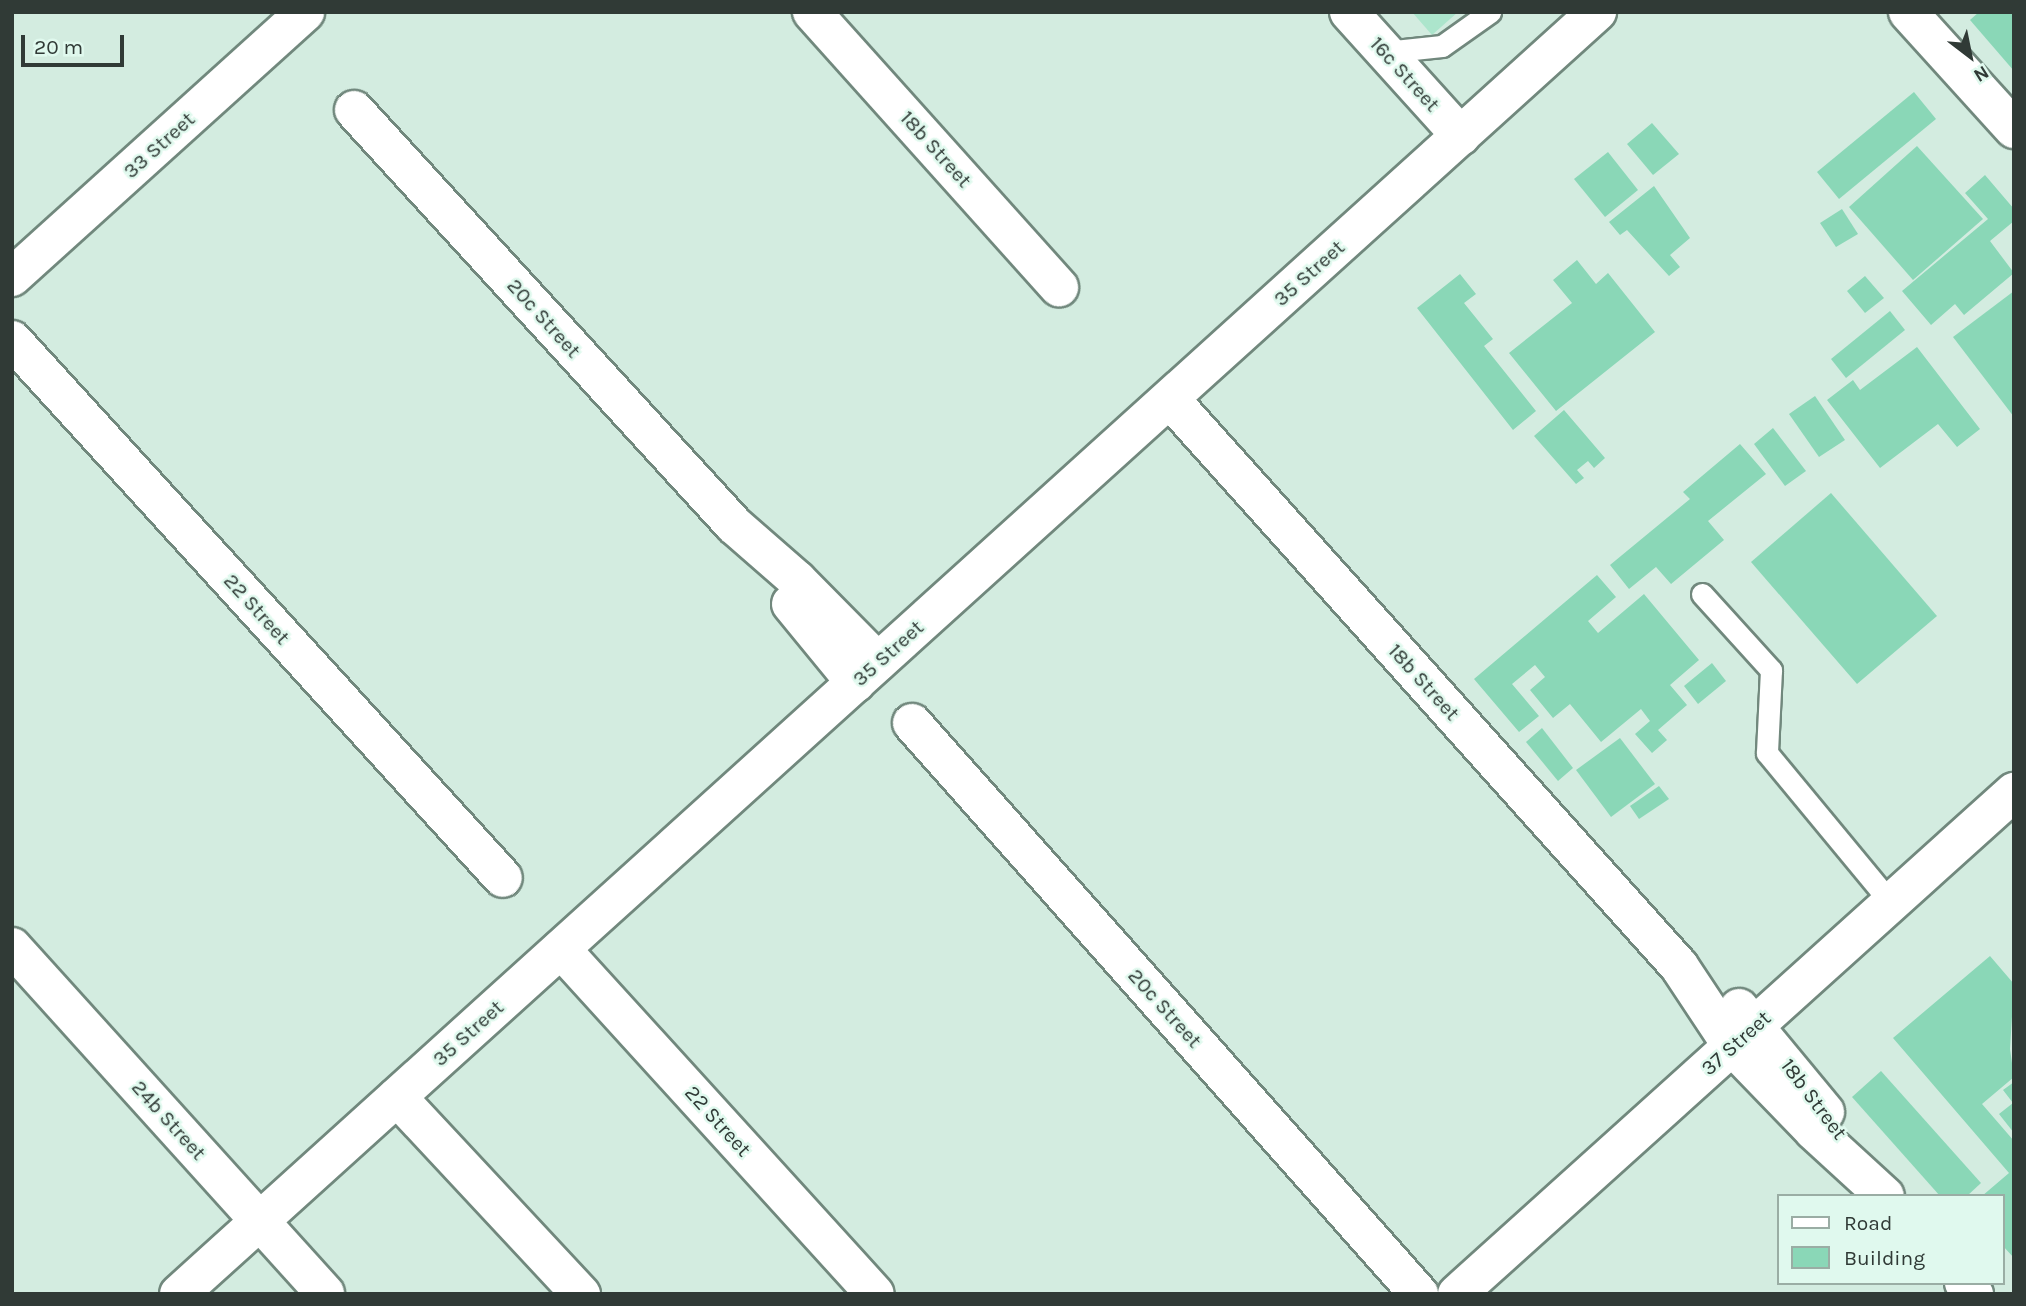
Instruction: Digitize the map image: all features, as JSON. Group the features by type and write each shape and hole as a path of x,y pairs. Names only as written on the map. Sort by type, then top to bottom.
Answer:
{"street":[{"name":"18b Street","path":"812,12 1059,287"},
{"name":"16c Street","path":"1349,12 1461,136"},
{"path":"1908,12 2014,130"},
{"name":"35 Street","path":"179,1294 1461,136 1583,18"},
{"name":"33 Street","path":"12,277 285,19"},
{"name":"20c Street","path":"354,110 734,525 782,593 867,672"},
{"name":"22 Street","path":"12,340 503,878"},
{"name":"18b Street","path":"1170,399 1744,1035 1814,1131 1880,1191"},
{"name":"20c Street","path":"912,723 1419,1294"},
{"name":"37 Street","path":"1457,1294 2014,792"},
{"name":"24b Street","path":"12,947 325,1294"},
{"name":"22 Street","path":"561,949 875,1294"},
{"path":"397,1097 580,1294"}],"lane":[{"path":"1385,52 1442,46 1490,12"},
{"path":"1702,594 1771,670 1767,753 1891,902"}],"green space":[{"path":"1412,12 1458,12 1432,35"}],"building":[{"path":"1979,12 2014,12 2014,71 1970,20"},
{"path":"1914,92 1936,119 1839,199 1817,172"},
{"path":"1652,123 1679,154 1653,175 1627,144"},
{"path":"1917,146 1983,219 1913,280 1849,207"},
{"path":"1608,152 1638,190 1605,217 1574,179"},
{"path":"1985,175 2014,209 2014,221 1990,241 2014,273 1964,315 1955,304 1931,325 1902,291 1988,219 1965,193"},
{"path":"1654,186 1690,238 1670,255 1680,267 1669,276 1627,230 1620,235 1609,222"},
{"path":"1842,209 1858,234 1836,247 1820,223"},
{"path":"1577,260 1596,284 1608,273 1655,332 1556,411 1509,353 1572,303 1553,280"},
{"path":"1460,274 1476,294 1464,303 1493,339 1484,346 1536,411 1513,430 1417,308"},
{"path":"1865,276 1884,298 1865,313 1847,291"},
{"path":"2014,291 2014,417 1953,337"},
{"path":"1890,311 1905,330 1846,378 1831,359"},
{"path":"1917,347 1980,429 1957,447 1938,424 1880,468 1827,400 1853,380 1860,390"},
{"path":"1815,396 1845,440 1819,457 1789,414"},
{"path":"1564,410 1605,458 1594,468 1588,461 1577,470 1584,478 1576,484 1534,436"},
{"path":"1773,428 1806,471 1785,486 1754,444"},
{"path":"1740,444 1766,474 1708,521 1724,540 1671,584 1656,567 1629,589 1610,565 1690,499 1683,492"},
{"path":"1831,493 1937,616 1857,684 1751,562"},
{"path":"1597,575 1616,597 1588,621 1598,633 1644,594 1699,660 1670,685 1687,705 1658,730 1667,740 1652,753 1635,734 1650,721 1641,709 1601,742 1570,704 1553,718 1530,690 1545,677 1535,665 1512,684 1539,716 1519,732 1474,679"},
{"path":"1712,663 1726,681 1698,704 1684,686"},
{"path":"1542,728 1573,768 1558,781 1526,742"},
{"path":"1620,738 1655,784 1611,817 1576,770"},
{"path":"1659,786 1669,799 1639,819 1630,806"},
{"path":"1990,956 2014,984 2010,1049 2014,1077 1982,1104 2014,1141 2014,1258 2005,1248 2005,1194 1984,1194 2009,1173 1893,1038"},
{"path":"1881,1071 1981,1183 1969,1194 1938,1194 1852,1097"},
{"path":"2014,1082 2014,1133 1999,1114 2013,1103 2003,1090"}]}
